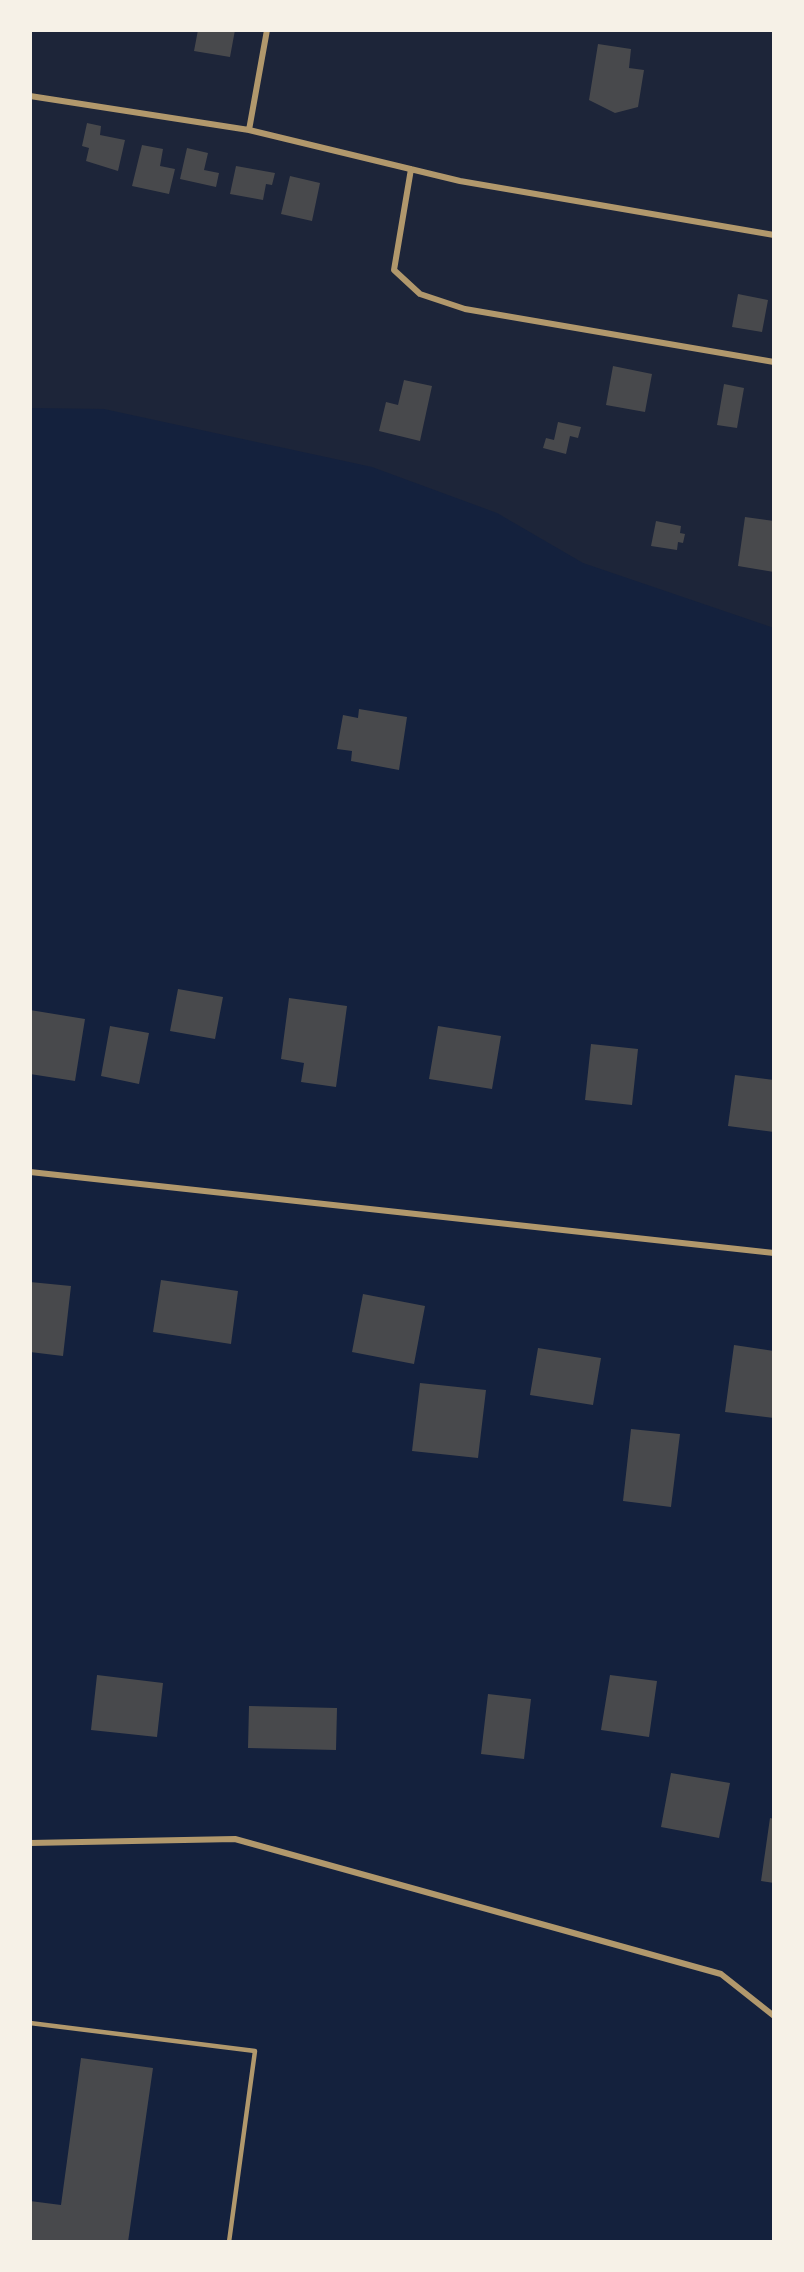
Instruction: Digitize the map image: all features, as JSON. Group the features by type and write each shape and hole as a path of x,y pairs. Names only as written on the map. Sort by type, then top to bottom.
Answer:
{"street":[{"path":"249,130 267,30"},
{"path":"30,96 249,130 471,183 774,235"},
{"path":"411,170 394,270 420,294 465,309 774,362"},
{"path":"30,1172 774,1253"},
{"path":"30,1843 235,1839 722,1974 774,2016"}],"lane":[{"path":"30,2023 255,2051 229,2242"}],"shaded area":[{"path":"30,30 774,30 774,628 583,563 497,513 372,467 104,409 30,408"}],"building":[{"path":"198,30 235,30 230,57 194,51"},
{"path":"598,44 631,49 629,68 644,70 638,107 615,113 589,100"},
{"path":"87,123 101,126 100,135 125,140 118,171 86,161 89,148 82,146"},
{"path":"142,145 163,149 160,166 175,169 169,194 132,186"},
{"path":"187,148 208,153 204,170 219,173 216,187 180,179"},
{"path":"236,166 275,173 272,185 266,184 263,200 230,194"},
{"path":"290,176 320,183 312,221 281,214"},
{"path":"738,294 768,300 762,332 732,327"},
{"path":"613,366 652,374 645,412 606,405"},
{"path":"404,380 432,386 420,441 379,431 386,402 398,405"},
{"path":"724,384 744,388 737,428 717,425"},
{"path":"558,422 581,427 578,438 570,436 566,454 543,448 546,438 554,440"},
{"path":"745,517 774,521 774,572 738,566"},
{"path":"656,521 681,526 680,533 685,534 683,543 678,542 677,550 651,546"},
{"path":"359,709 407,717 399,770 351,761 352,751 337,749 343,715 358,718"},
{"path":"178,989 223,997 215,1039 170,1031"},
{"path":"289,998 347,1006 336,1087 301,1082 304,1063 281,1059"},
{"path":"30,1010 85,1019 75,1081 30,1074"},
{"path":"110,1026 149,1033 139,1084 101,1076"},
{"path":"438,1026 501,1036 492,1089 429,1079"},
{"path":"591,1044 638,1049 632,1105 585,1100"},
{"path":"735,1075 774,1080 774,1132 728,1126"},
{"path":"161,1280 238,1291 231,1344 153,1332"},
{"path":"30,1282 71,1286 63,1356 30,1352"},
{"path":"363,1294 425,1306 414,1364 352,1352"},
{"path":"734,1345 774,1351 774,1418 725,1412"},
{"path":"538,1348 601,1358 593,1405 530,1395"},
{"path":"420,1383 486,1390 478,1458 412,1451"},
{"path":"631,1429 680,1434 671,1507 623,1501"},
{"path":"97,1675 163,1683 157,1737 91,1730"},
{"path":"610,1675 657,1681 649,1737 601,1730"},
{"path":"488,1694 531,1699 524,1759 481,1754"},
{"path":"249,1706 337,1708 336,1750 248,1748"},
{"path":"671,1773 730,1783 719,1838 661,1827"},
{"path":"770,1818 774,1819 774,1883 761,1881"},
{"path":"81,2058 153,2068 128,2242 30,2242 30,2201 61,2205"}]}
